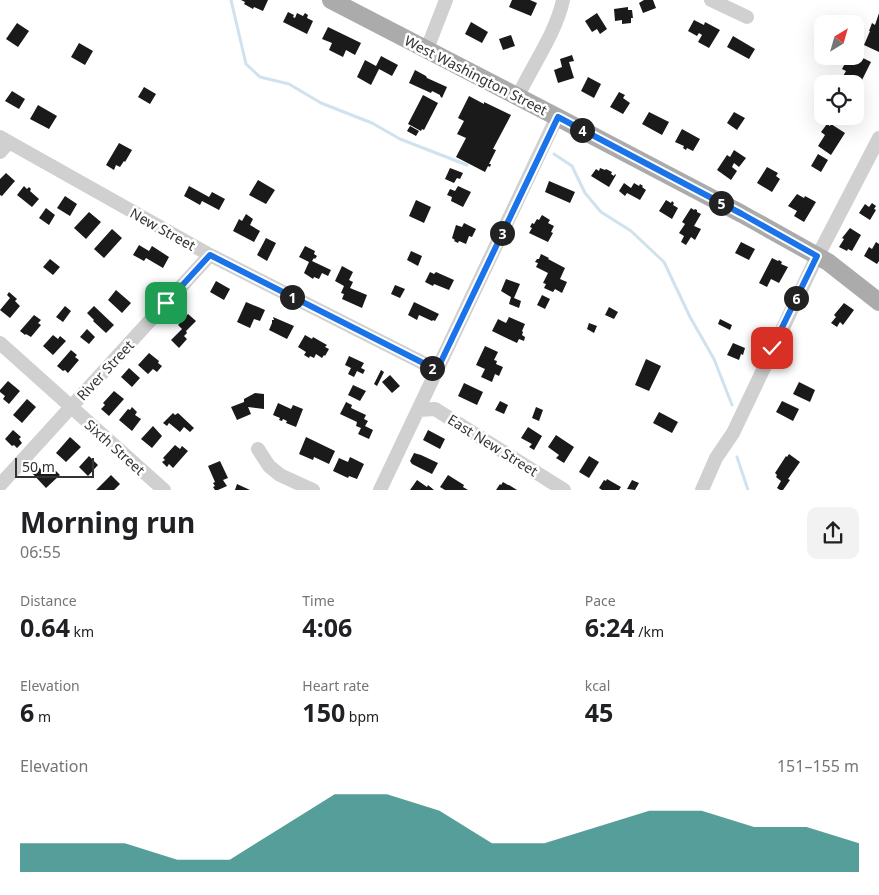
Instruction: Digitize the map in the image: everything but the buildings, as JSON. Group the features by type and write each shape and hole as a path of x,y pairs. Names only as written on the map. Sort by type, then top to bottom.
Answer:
{"main road":[{"name":"West Washington Street","path":"331,0 742,214 828,262 879,302"}],"street":[{"path":"427,49 446,0"},
{"path":"518,96 553,28 563,0"},
{"path":"711,0 747,17"},
{"path":"380,490 558,117"},
{"path":"702,490 716,458 733,433 817,256 879,138"},
{"name":"New Street","path":"3,144 210,255 437,370"},
{"name":"River Street","path":"0,485 210,255"},
{"name":"Sixth Street","path":"0,343 164,490"},
{"name":"East New Street","path":"419,410 435,409 564,490"},
{"path":"258,449 269,466 280,475 313,490"}],"waterway":[{"path":"231,0 246,64 260,77 289,84 321,103 372,123 400,139 467,165"},
{"path":"554,154 572,166 585,193 601,212 631,231 664,262 690,317 714,359 732,405"},
{"path":"737,457 748,490"}],"route":[{"path":"166,303 210,255 437,370 558,117 742,214 817,256 772,348"}]}
